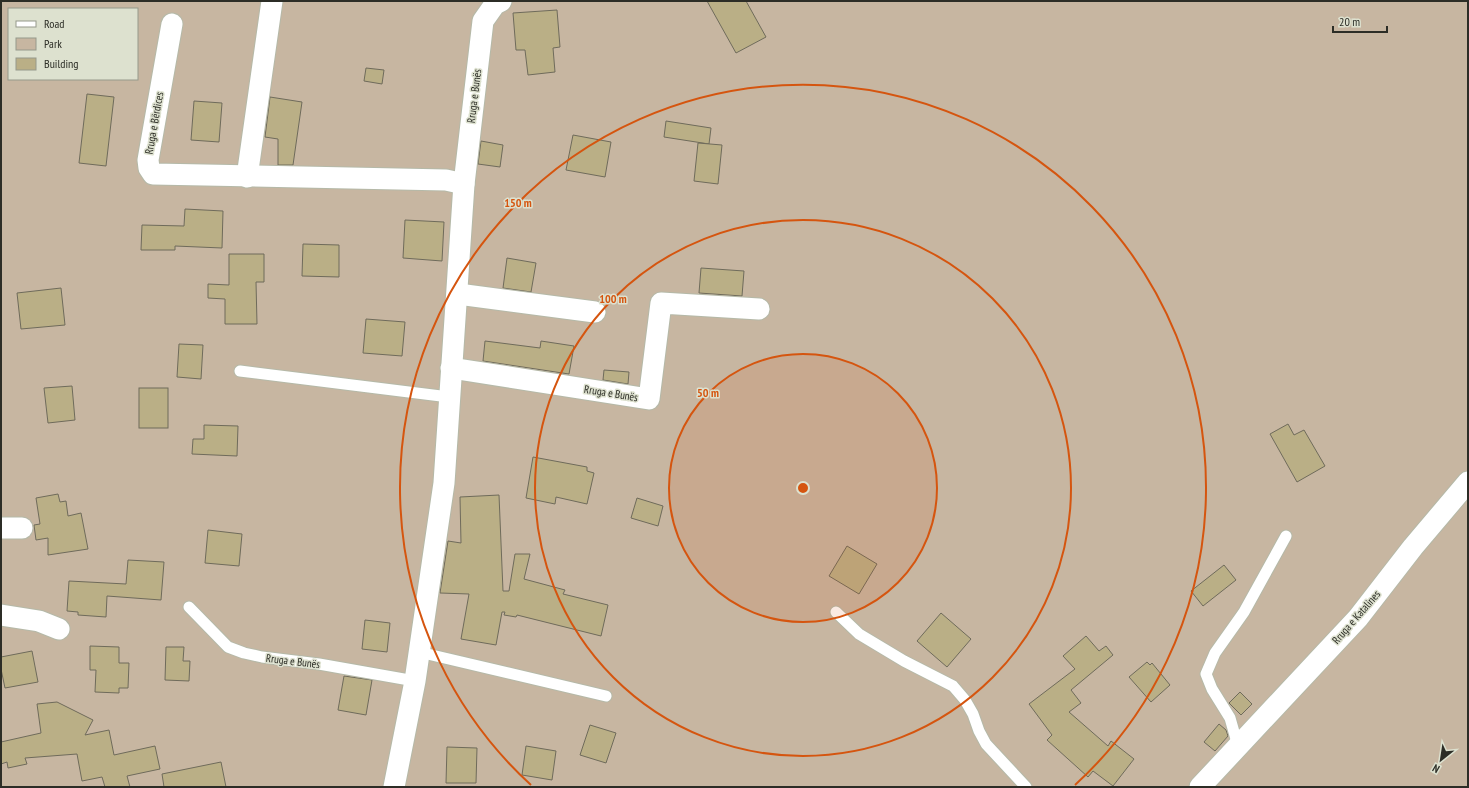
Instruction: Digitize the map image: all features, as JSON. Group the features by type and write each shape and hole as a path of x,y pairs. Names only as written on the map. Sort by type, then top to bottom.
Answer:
{"street":[{"path":"247,177 272,1"},
{"name":"Rruga e Bunës","path":"394,787 415,681 444,483 449,397 458,294 464,184 483,21 495,4 501,1"},
{"name":"Rruga e Bërdices","path":"172,24 148,160 149,168 153,174 446,180 464,184"},
{"path":"458,294 595,312"},
{"name":"Rruga e Bunës","path":"452,368 649,399 661,303 758,309"},
{"name":"Rruga e Katalines","path":"1200,787 1358,618 1413,548 1468,482"},
{"path":"1,528 22,528"},
{"path":"1,615 39,621 59,629"}],"lane":[{"path":"240,371 449,397"},
{"path":"1238,746 1230,718 1212,689 1206,674 1215,653 1250,602 1286,536"},
{"name":"Rruga e Bunës","path":"189,607 228,647 244,653 262,657 319,664 415,681"},
{"path":"836,612 859,634 904,661 953,686 965,700 973,714 979,731 986,744 1026,787"},
{"path":"419,652 606,696"}],"green space":[{"path":"1,1 1468,1 1468,787 1,787"}],"building":[{"path":"707,1 746,1 766,37 736,53"},
{"path":"557,10 560,47 553,48 555,72 528,75 525,50 516,50 513,13"},
{"path":"366,68 384,70 382,84 364,81"},
{"path":"87,94 114,97 106,166 79,163"},
{"path":"270,97 302,102 293,165 278,165 278,139 265,137"},
{"path":"194,101 222,103 219,142 191,140"},
{"path":"666,121 711,128 709,144 664,137"},
{"path":"573,135 611,142 605,177 566,170"},
{"path":"481,141 503,145 500,167 478,164"},
{"path":"698,143 722,145 718,184 694,181"},
{"path":"185,209 223,211 222,248 175,246 175,250 141,250 142,225 184,226"},
{"path":"405,220 444,222 442,261 403,258"},
{"path":"303,244 339,245 339,277 302,276"},
{"path":"229,254 264,254 264,282 256,282 257,324 225,324 225,299 208,298 208,284 229,285"},
{"path":"507,258 536,263 531,292 503,288"},
{"path":"701,268 744,271 742,296 699,293"},
{"path":"61,288 65,325 21,329 17,293"},
{"path":"366,319 405,322 402,356 363,353"},
{"path":"485,341 540,348 541,341 574,346 569,374 483,361"},
{"path":"179,344 203,345 201,379 177,377"},
{"path":"604,370 629,372 628,384 603,380"},
{"path":"72,386 75,420 48,423 44,388"},
{"path":"139,388 168,388 168,428 139,428"},
{"path":"1288,424 1294,435 1304,430 1325,466 1297,482 1270,434"},
{"path":"204,425 238,426 237,456 192,454 193,439 204,439"},
{"path":"533,457 587,467 587,471 594,473 587,504 556,497 555,504 526,498"},
{"path":"58,494 60,502 66,501 68,516 81,513 88,549 48,555 48,538 36,540 34,525 40,524 36,498"},
{"path":"499,495 503,591 509,591 515,554 530,554 524,579 565,590 563,594 608,605 601,636 517,615 516,617 504,615 505,612 502,612 496,645 461,639 469,594 440,593 448,541 461,543 460,497"},
{"path":"637,498 663,506 658,526 631,518"},
{"path":"208,530 242,534 239,566 205,563"},
{"path":"847,546 877,564 859,594 829,576"},
{"path":"128,560 164,562 161,600 107,596 106,617 78,615 78,612 67,611 69,581 126,584"},
{"path":"1224,565 1236,580 1203,606 1191,591"},
{"path":"941,613 971,639 947,667 917,641"},
{"path":"365,620 390,623 387,652 362,649"},
{"path":"1086,636 1099,651 1106,646 1113,655 1071,690 1081,703 1069,712 1108,746 1111,741 1134,759 1113,786 1093,771 1088,777 1047,740 1052,735 1029,704 1075,669 1063,656"},
{"path":"90,646 119,647 119,663 129,663 128,688 119,688 119,693 95,692 96,670 90,670"},
{"path":"166,647 184,647 183,661 190,661 189,681 165,680"},
{"path":"32,651 38,682 5,688 1,669 1,657"},
{"path":"1147,662 1150,665 1152,663 1170,685 1151,702 1129,677"},
{"path":"344,676 372,680 366,715 338,710"},
{"path":"1240,692 1252,704 1241,715 1229,703"},
{"path":"57,702 93,720 85,735 109,730 114,755 155,746 160,769 127,776 130,787 105,787 102,777 82,781 77,754 25,758 27,764 8,768 7,762 1,764 1,742 41,733 37,704"},
{"path":"1219,724 1226,730 1228,736 1215,751 1204,742"},
{"path":"590,725 616,733 606,763 580,755"},
{"path":"526,746 556,751 552,780 522,775"},
{"path":"447,747 477,748 476,783 446,783"},
{"path":"221,762 226,787 164,787 162,774"}]}
